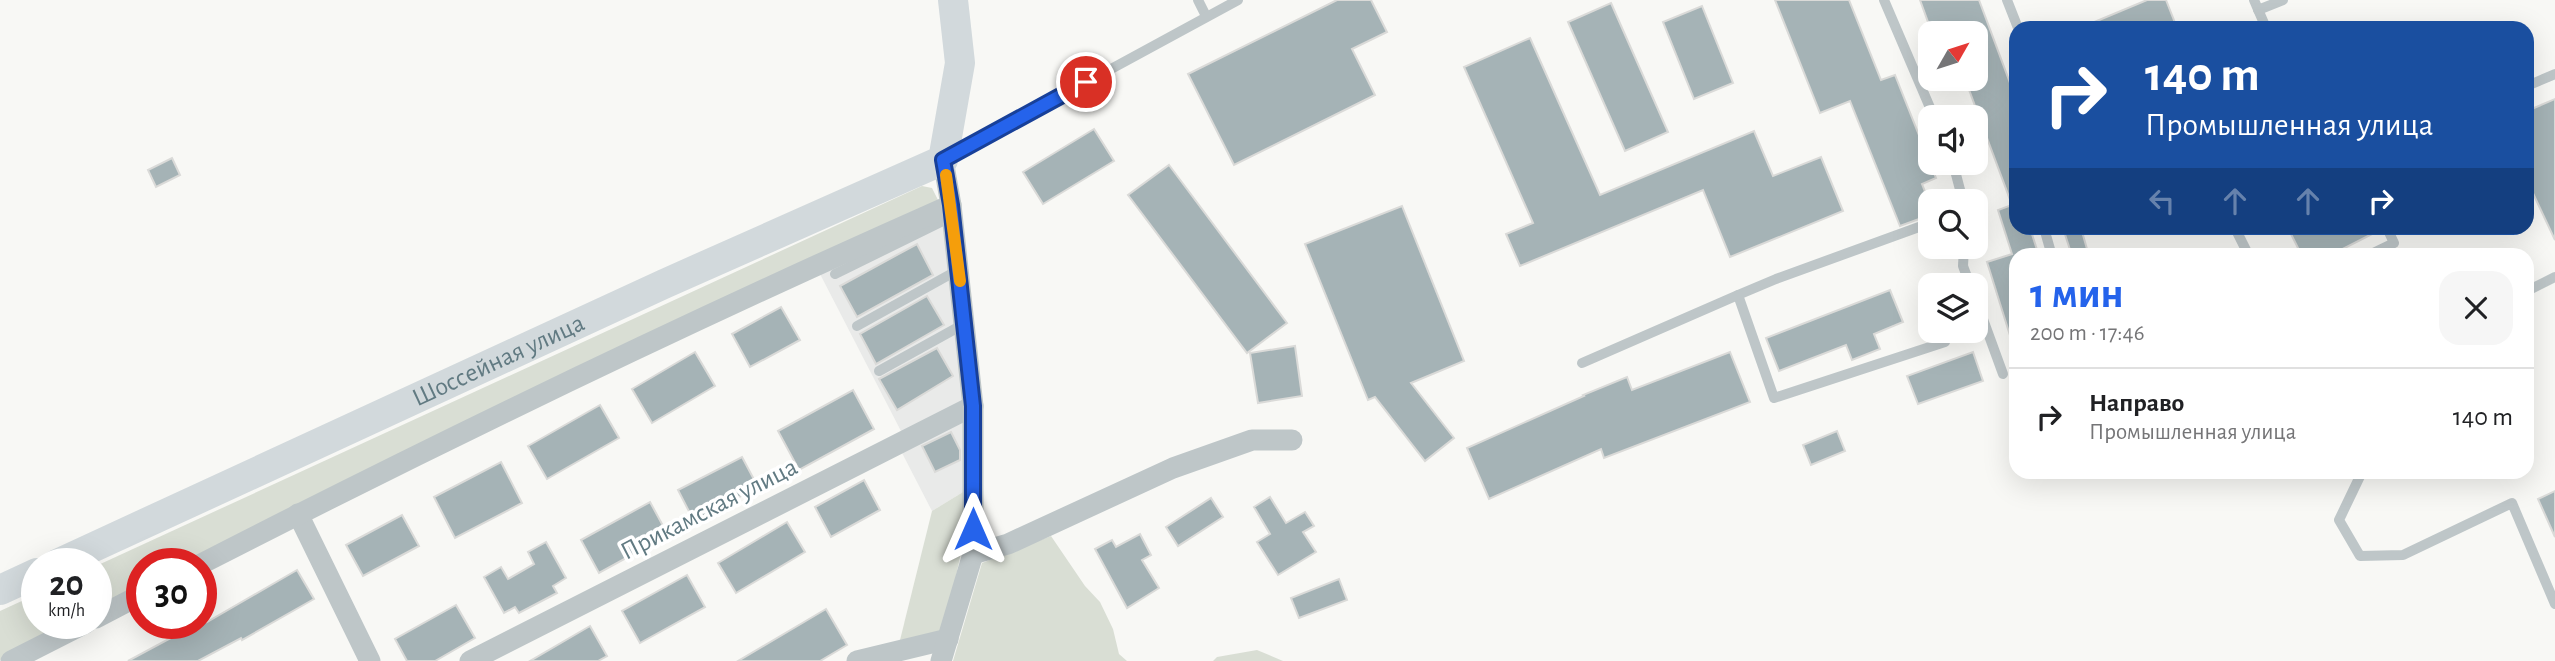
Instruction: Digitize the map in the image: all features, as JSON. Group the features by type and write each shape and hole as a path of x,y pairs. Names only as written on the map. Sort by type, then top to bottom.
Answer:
{"street":[{"path":"941,661 973,554 973,406 952,211 943,160 960,63 953,0"},
{"name":"Шоссейная улица","path":"92,548 651,290 943,160"},
{"name":"Шоссейная улица","path":"217,556 791,276 952,211"},
{"name":"Прикамская улица","path":"470,661 973,406"},
{"path":"973,554 1008,544 1186,463 1252,440 1292,440"},
{"path":"298,514 370,661"},
{"path":"0,590 21,580"},
{"path":"11,661 54,639"},
{"path":"857,661 948,639"}],"lane":[{"path":"1198,0 1206,16"},
{"path":"943,160 1238,0"},
{"path":"1884,0 1929,105"},
{"path":"2007,0 2015,21"},
{"path":"2256,5 2283,0"},
{"path":"2534,83 2555,74"},
{"path":"835,274 952,211"},
{"path":"1582,363 1776,279 1918,227"},
{"path":"2384,248 2394,243 2390,235"},
{"path":"858,327 958,270"},
{"path":"2534,288 2555,277"},
{"path":"1738,295 1774,398 1942,343"},
{"path":"879,371 964,324"},
{"path":"1988,333 2003,374"},
{"path":"2359,479 2339,520 2360,556 2403,555 2512,503 2555,604"}],"shaded area":[{"path":"922,186 932,188 939,202 453,433 217,549 135,548"},
{"path":"947,211 969,404 968,489 932,511 900,449 903,435 819,272"},
{"path":"968,489 965,534 945,628 934,636 900,640 932,511"},
{"path":"1051,536 1085,586 1100,602 1113,629 1119,654 1127,661 953,661 982,563"},
{"path":"126,552 126,595 112,603 112,559"},
{"path":"21,601 21,639 41,639 0,660 0,611"},
{"path":"1257,650 1283,661 1213,661 1217,657"}],"building":[{"path":"1337,0 1371,0 1387,32 1352,49 1375,95 1234,165 1188,74"},
{"path":"1775,0 1849,0 1881,80 1895,75 1918,133 1918,175 1935,175 1936,178 1922,184 1924,189 1918,189 1918,219 1900,226 1850,101 1820,113"},
{"path":"1920,0 1979,0 1987,21 1928,21"},
{"path":"2147,0 2166,0 2174,21 2097,21"},
{"path":"1611,3 1668,132 1625,151 1568,22"},
{"path":"1702,6 1733,83 1694,99 1663,22"},
{"path":"1988,24 2009,80 2009,197 1988,141 1988,105 1975,105 1969,91 1988,91"},
{"path":"1530,38 1600,195 1754,131 1773,176 1821,157 1843,211 1730,257 1703,190 1520,266 1506,234 1533,223 1464,67"},
{"path":"2555,99 2555,240 2534,195 2534,108"},
{"path":"1094,129 1114,161 1043,204 1023,172"},
{"path":"172,158 180,175 156,187 148,170"},
{"path":"1169,165 1287,323 1247,353 1128,195"},
{"path":"1402,206 1464,361 1411,383 1454,438 1425,461 1375,397 1368,400 1305,244"},
{"path":"2009,206 2009,235 2032,235 2036,248 2010,248 1998,210"},
{"path":"2065,235 2083,235 2087,248 2069,248"},
{"path":"2292,235 2370,235 2345,248 2298,248"},
{"path":"917,244 933,275 857,317 840,286"},
{"path":"2009,255 2009,332 1987,262"},
{"path":"1890,290 1903,322 1874,334 1880,349 1852,360 1846,345 1779,371 1766,338"},
{"path":"927,296 944,325 876,364 860,334"},
{"path":"781,307 800,340 750,367 732,334"},
{"path":"1295,346 1302,396 1258,403 1250,353"},
{"path":"937,348 953,376 897,410 879,379"},
{"path":"695,352 715,386 652,423 632,389"},
{"path":"1730,352 1750,402 1604,458 1601,449 1489,499 1467,448 1627,377 1632,390"},
{"path":"1973,352 1983,381 1918,404 1907,376"},
{"path":"853,390 874,429 799,470 778,431"},
{"path":"600,405 619,438 547,479 528,446"},
{"path":"1837,431 1845,451 1811,465 1803,445"},
{"path":"951,432 960,450 960,460 935,472 922,446"},
{"path":"742,457 758,487 694,521 678,490"},
{"path":"501,462 522,503 455,538 434,497"},
{"path":"864,480 880,510 831,537 815,507"},
{"path":"2555,491 2555,537 2538,499"},
{"path":"1270,497 1286,523 1305,512 1314,526 1303,532 1316,552 1278,575 1257,542 1270,534 1254,507"},
{"path":"1211,498 1223,517 1178,546 1166,527"},
{"path":"650,502 668,535 599,573 581,540"},
{"path":"402,515 419,546 363,576 346,545"},
{"path":"787,522 805,552 736,593 718,563"},
{"path":"1140,534 1151,555 1142,560 1159,588 1127,608 1095,549 1112,540 1116,547"},
{"path":"546,542 566,578 553,586 557,593 519,613 515,607 504,613 484,577 501,567 508,579 534,564 528,552"},
{"path":"297,570 314,599 242,640 241,638 198,661 128,661 169,639 217,639 217,616"},
{"path":"687,575 705,607 640,643 622,611"},
{"path":"1339,579 1347,600 1299,618 1291,598"},
{"path":"456,605 475,638 435,661 407,661 395,639"},
{"path":"826,609 847,645 820,661 738,661"},
{"path":"590,626 607,656 598,661 530,661"}],"slow traffic":[{"path":"946,175 960,281"}],"route":[{"path":"973,529 973,406 951,205 943,160 1086,82"}]}
